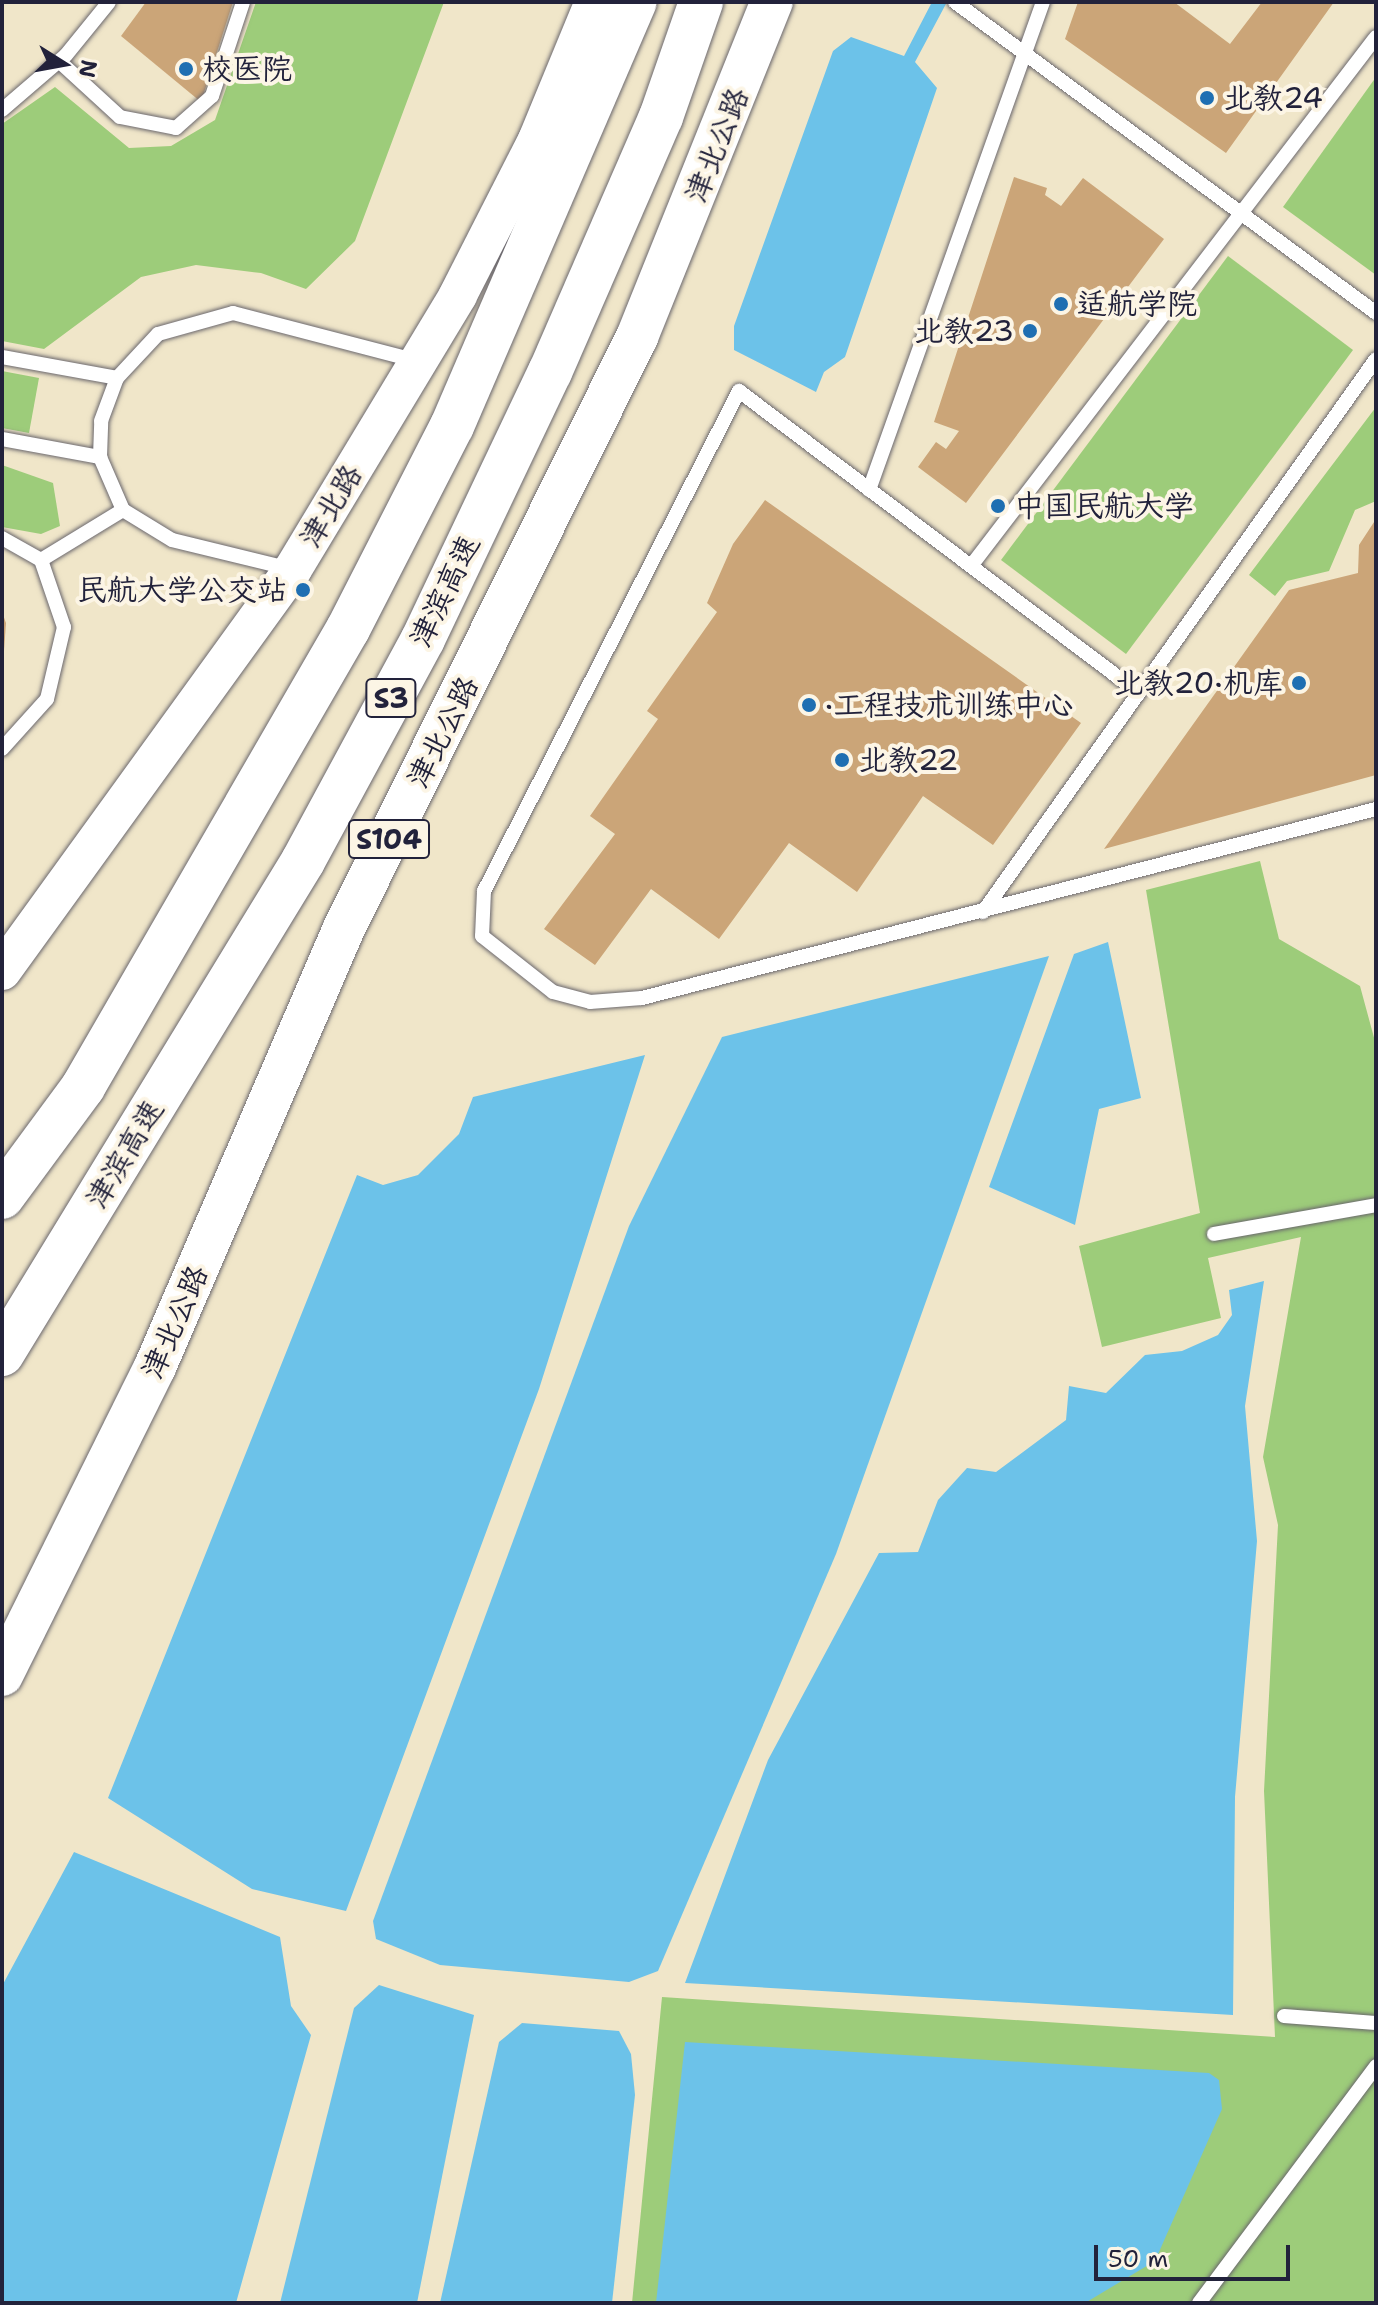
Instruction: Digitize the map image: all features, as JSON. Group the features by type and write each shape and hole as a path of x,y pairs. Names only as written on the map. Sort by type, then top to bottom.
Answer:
{"highway":[{"name":"S3","path":"2,1197 83,1087 348,629 452,426 635,2"},
{"name":"津滨高速","path":"2,1354 36,1304 303,861 423,639 550,372 661,117 701,2"},
{"path":"2,1370 36,1304"}],"main road":[{"name":"津北公路","path":"2,1640 134,1373 338,905 623,331 757,2"},
{"name":"津北公路","path":"2,1675 155,1367 344,928 637,337 772,2"}],"street":[{"name":"津北路","path":"2,971 293,569 419,361 537,140 594,2"}],"lane":[{"path":"2,110 60,62 109,2"},
{"path":"60,62 120,117 176,128 212,96 243,2"},
{"path":"955,2 1029,52 1240,214 1376,313"},
{"path":"869,490 1029,52 1043,2"},
{"path":"971,566 1376,37"},
{"path":"293,569 172,540 123,510 100,457 101,421 117,378 158,334 233,313 419,361"},
{"path":"2,357 117,378"},
{"path":"983,912 1376,359"},
{"path":"1139,693 739,391 484,891 482,936 553,992 614,1002 983,912 1376,809"},
{"path":"2,439 100,457"},
{"path":"41,560 123,510"},
{"path":"2,538 41,560 64,627 60,666 47,699 2,749"},
{"path":"1214,1234 1376,1205"},
{"path":"1284,2016 1376,2023"},
{"path":"1199,2303 1376,2066"}],"green space":[{"path":"256,2 444,2 355,241 306,289 261,273 196,265 141,277 44,349 2,341 2,124 55,87 129,148 171,146 215,120"},
{"path":"1376,77 1376,275 1283,207"},
{"path":"1228,256 1353,350 1126,654 1001,560"},
{"path":"2,371 39,378 29,433 2,428"},
{"path":"1376,407 1376,501 1355,510 1329,571 1287,581 1275,596 1249,575"},
{"path":"2,465 53,483 60,526 41,534 2,527"},
{"path":"1260,861 1279,939 1360,986 1376,1045 1376,2303 632,2303 662,1997 1275,2037 1264,1791 1278,1525 1263,1457 1301,1237 1208,1258 1221,1318 1102,1347 1079,1246 1200,1213 1146,890"}],"water":[{"path":"932,2 947,2 915,62 937,88 845,357 824,372 816,392 734,350 734,326 833,51 851,37 904,56"},
{"path":"1108,942 1141,1098 1099,1109 1075,1225 989,1187 1074,954"},
{"path":"1049,956 836,1554 658,1971 629,1982 440,1965 376,1939 373,1921 629,1226 722,1037"},
{"path":"645,1055 539,1389 346,1911 252,1889 108,1798 357,1175 383,1185 418,1175 459,1134 473,1097"},
{"path":"1264,1281 1245,1406 1257,1541 1235,1797 1233,2015 685,1983 768,1760 879,1553 918,1552 938,1500 967,1468 996,1472 1066,1420 1069,1386 1106,1393 1145,1355 1182,1351 1218,1335 1232,1315 1229,1290"},
{"path":"74,1852 280,1937 291,2006 311,2035 236,2303 2,2303 2,1986"},
{"path":"379,1985 474,2015 417,2303 280,2303 354,2008"},
{"path":"522,2023 619,2031 631,2054 635,2095 612,2303 440,2303 499,2042"},
{"path":"685,2042 1209,2073 1219,2080 1222,2109 1155,2261 1085,2303 656,2303"}],"building":[{"name":"校医院","path":"146,2 233,2 201,102 121,36"},
{"name":"北教24","path":"1078,2 1174,2 1230,44 1262,2 1334,2 1226,153 1065,39"},
{"name":"北教23","path":"1014,177 1047,188 1045,195 1061,206 1083,178 1164,239 966,503 918,467 936,442 946,449 959,431 934,422"},
{"name":"北教22","path":"765,500 1081,723 993,845 923,796 857,892 789,843 719,939 651,889 595,965 544,929 615,834 590,816 658,719 647,711 717,612 707,603 733,544"},
{"name":"北教20·机库","path":"1376,519 1376,775 1104,849 1289,590 1358,573 1359,545"},
{"path":"2,612 6,623 4,651 2,651"}],"place":[{"name":"校医院","path":"186,69"},
{"name":"北教24","path":"1207,98"},
{"name":"适航学院","path":"1061,304"},
{"name":"北教23","path":"1030,331"},
{"name":"中国民航大学","path":"998,506"},
{"name":"民航大学公交站","path":"303,590"},
{"name":"北教20·机库","path":"1299,683"},
{"name":"·工程技术训练中心","path":"809,705"},
{"name":"北教22","path":"842,760"}]}
